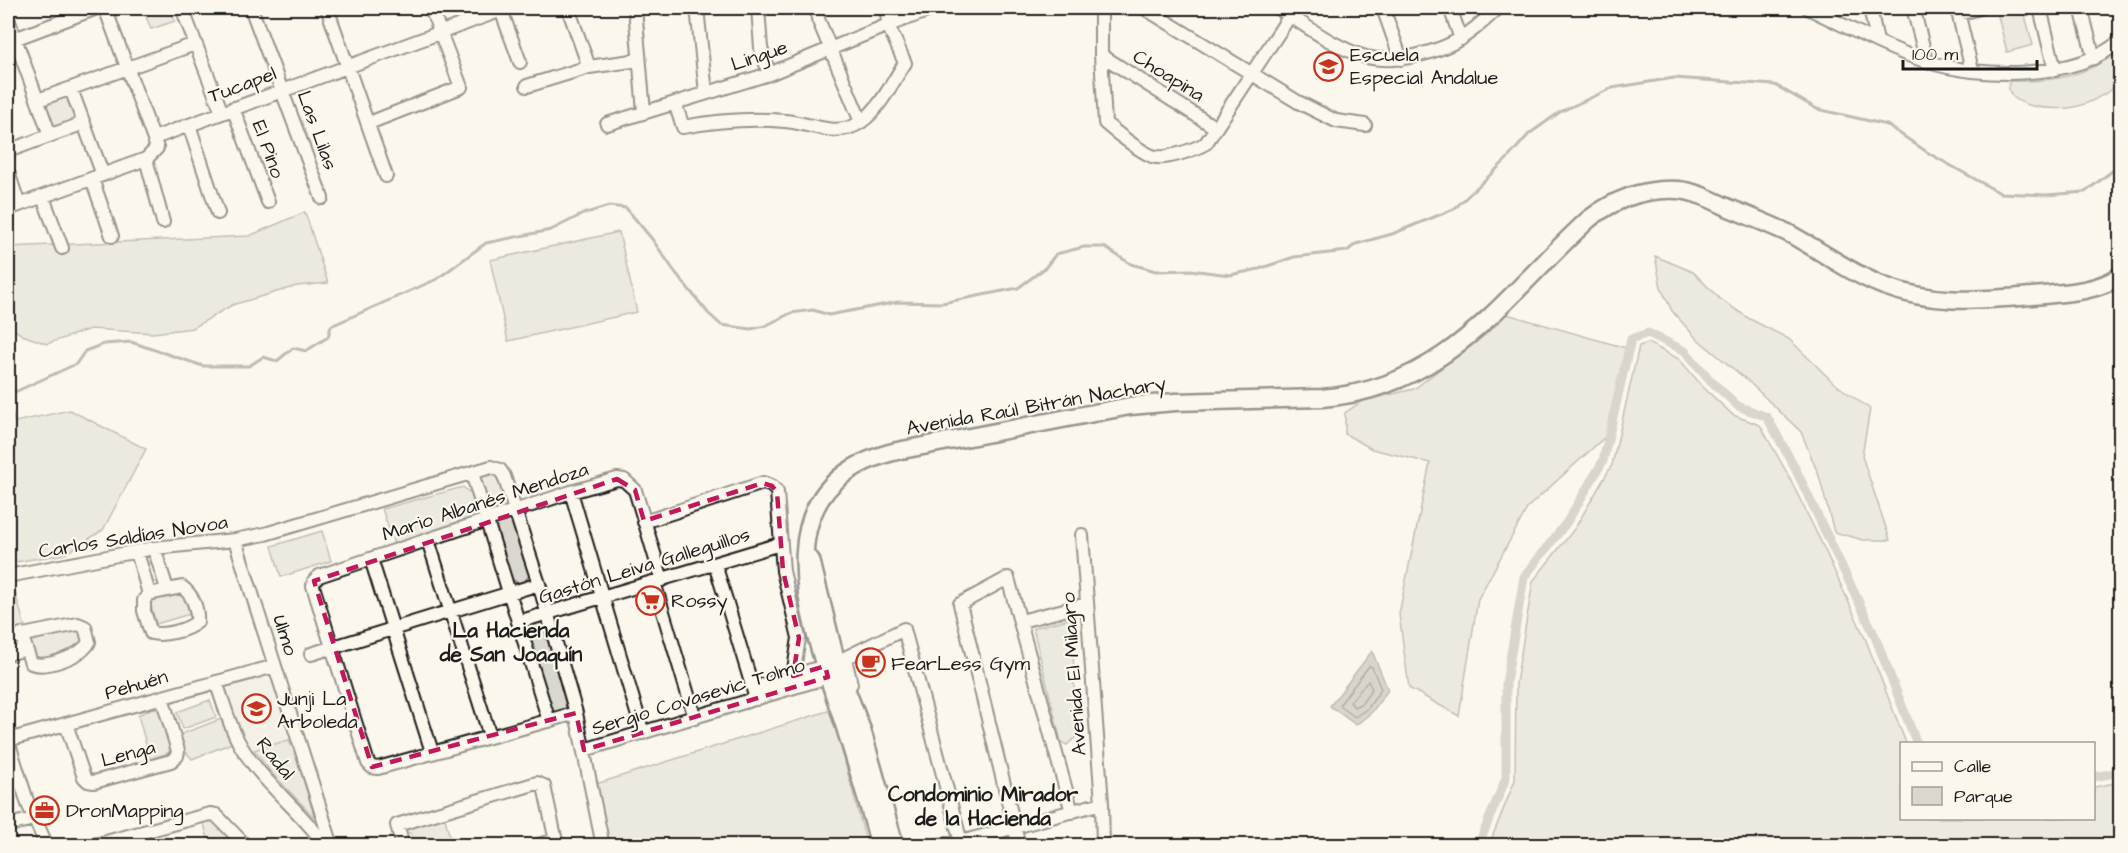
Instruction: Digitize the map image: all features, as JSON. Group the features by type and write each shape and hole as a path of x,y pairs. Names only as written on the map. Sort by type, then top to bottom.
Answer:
{"main road":[{"name":"Avenida Raúl Bitrán Nachary","path":"880,846 846,730 806,538 815,509 832,484 858,464 888,453 1130,406 1186,402 1322,399 1345,397 1387,386 1439,360 1458,346 1573,233 1606,206 1628,196 1650,191 1679,190 1711,200 1788,233 1851,270 1883,285 1935,300 1989,300 2062,293 2092,288 2112,282 2121,276"},
{"name":"Avenida Raúl Bitrán Nachary","path":"834,667 862,730 895,846"}],"street":[{"path":"11,40 97,8"},
{"path":"8,172 13,207 146,159 157,148 105,8"},
{"name":"El Pino","path":"182,8 195,44 228,111 268,202"},
{"name":"Las Lilas","path":"251,8 322,198"},
{"path":"327,8 386,176"},
{"path":"369,123 461,87 431,8"},
{"path":"568,8 589,67"},
{"path":"636,8 644,112"},
{"path":"697,8 706,93"},
{"path":"758,8 761,48 768,74"},
{"path":"817,8 818,19 861,122"},
{"path":"675,103 683,128 714,121 786,121 829,131 861,122 875,108 905,63 888,25 887,8"},
{"name":"Lingue","path":"607,124 768,74 888,25 918,10 936,8"},
{"path":"1101,8 1101,55 1106,123 1151,156 1161,158 1198,148 1206,143 1293,11"},
{"path":"1143,8 1298,102 1336,121 1365,124"},
{"path":"1278,8 1293,11 1342,47 1358,54 1383,59 1401,59 1429,52 1461,39 1476,29 1498,8"},
{"path":"1383,8 1401,59"},
{"path":"1450,8 1461,39"},
{"path":"1808,8 1826,12 1877,41 1927,62 1972,70 2013,72 2055,70 2094,58 2121,41"},
{"path":"1870,8 1877,41"},
{"path":"1913,8 1927,62"},
{"path":"1972,70 1957,11 1980,8"},
{"path":"2040,8 2055,70"},
{"path":"2081,8 2094,58"},
{"path":"504,9 520,62"},
{"name":"Tucapel","path":"154,138 504,9"},
{"path":"8,19 11,40 38,100 50,135"},
{"path":"38,100 195,44"},
{"name":"Choapina","path":"1101,55 1216,128"},
{"path":"527,86 589,67 639,60"},
{"path":"71,89 84,123 112,236"},
{"path":"8,151 84,123"},
{"path":"189,125 218,213"},
{"path":"146,159 163,222"},
{"path":"43,196 62,248"},
{"name":"Carlos Saldías Novoa","path":"8,576 154,548 235,540 266,534 491,467 500,470 504,476 515,511"},
{"path":"472,473 549,720"},
{"name":"Mario Albanés Mendoza","path":"333,648 313,586 314,580 319,576 571,492 617,479 624,480 635,490 695,718"},
{"path":"644,522 763,483 772,486 777,492 783,571 799,638 793,676"},
{"path":"571,492 643,733"},
{"path":"515,511 539,584 576,713 603,846"},
{"name":"Avenida El Milagro","path":"1082,535 1102,802 1103,846"},
{"name":"Ulmo","path":"235,540 332,846"},
{"path":"428,540 490,736"},
{"name":"Gastón Leiva Galleguillos","path":"518,622 548,615 780,544"},
{"path":"154,548 167,590"},
{"path":"137,552 149,594"},
{"path":"371,559 432,752"},
{"path":"715,564 755,694"},
{"path":"1019,846 960,604 1008,578 1072,812"},
{"name":"Gastón Leiva Galleguillos","path":"311,654 539,584"},
{"path":"182,587 189,592 197,613 197,622 192,626 159,635 151,633 144,611 144,600 149,594 182,587"},
{"path":"1021,621 1087,604"},
{"path":"8,638 21,634 78,624 84,627 89,642 86,649 73,656 39,666 32,663 21,634"},
{"path":"834,667 904,628 961,844"},
{"name":"Sergio Covasevic Tolmo","path":"333,648 368,763 372,767 378,768 576,713"},
{"path":"8,654 26,649"},
{"name":"Pehuén","path":"8,741 275,666"},
{"name":"Sergio Covasevic Tolmo","path":"755,694 793,676 834,667"},
{"name":"Sergio Covasevic Tolmo","path":"584,750 695,718 755,694 834,667"},
{"name":"Radal","path":"216,682 237,740 257,769 315,830 326,846"},
{"name":"Lenga","path":"66,724 84,777 88,781 94,782 171,761 177,756 178,751 162,697"},
{"path":"8,741 34,819 47,846"},
{"path":"403,846 397,825 537,783 544,786 557,843 535,846"},
{"path":"933,846 947,842 961,844 1102,802"},
{"path":"97,845 210,814 216,815 246,846"},
{"path":"8,825 34,819"}],"highlighted area":[{"path":"617,479 635,490 644,521 763,483 772,486 777,492 783,571 799,638 793,676 825,666 828,677 584,750 576,713 372,767 314,581"}],"shaded area":[{"name":"Junji La Arboleda","path":"264,677 272,683 289,740 254,750 247,740 244,741 226,691 231,687"}],"green space":[{"path":"170,8 175,21 151,29 143,9"},
{"path":"2023,8 2033,45 2007,52 1997,12"},
{"path":"2120,50 2120,83 2086,104 2055,109 2033,106 2022,103 2009,90 2009,81 2068,76 2094,66"},
{"path":"68,94 78,122 53,130 44,102"},
{"path":"305,212 328,283 297,286 232,305 193,328 153,333 90,329 47,344 22,335 8,325 8,247 249,236"},
{"path":"619,232 637,312 508,341 490,260"},
{"path":"1655,256 1693,272 1720,299 1750,319 1789,339 1834,383 1870,409 1862,456 1890,540 1863,540 1834,532 1819,476 1801,432 1747,380 1696,338 1672,311 1661,288"},
{"path":"1503,313 1626,348 1606,436 1528,507 1478,599 1459,716 1409,688 1399,614 1430,463 1372,449 1345,434 1345,413 1362,401 1414,389 1466,349"},
{"path":"1648,343 1679,359 1704,388 1733,415 1760,425 1786,471 1865,638 1906,742 1900,742 1900,820 2095,820 2095,787 2120,782 2120,845 1489,845 1515,780 1516,683 1533,581 1575,528 1612,465 1639,346"},
{"path":"8,403 15,422 70,410 146,449 103,530 65,554 8,563"},
{"path":"492,472 497,474 507,503 504,509 494,512 488,508 480,480 483,475"},
{"path":"463,487 471,494 476,513 474,517 394,544 382,509"},
{"path":"508,517 514,522 530,575 519,584 511,579 495,526 495,523"},
{"path":"322,531 331,561 281,577 272,546"},
{"path":"13,585 25,627 8,631 8,586"},
{"path":"181,593 190,614 156,624 151,606 152,598"},
{"path":"1072,618 1076,737 1067,745 1061,742 1033,628"},
{"path":"538,621 543,624 566,705 562,712 554,712 550,708 527,629 529,623"},
{"path":"80,628 87,642 81,648 33,661 28,638"},
{"path":"210,700 216,717 183,729 177,712"},
{"path":"153,708 159,710 171,746 168,753 150,759 138,715"},
{"path":"831,710 867,845 609,845 596,784"},
{"path":"221,719 232,743 192,759 183,749 179,735"},
{"path":"289,740 293,746 315,818 269,770 254,750"},
{"path":"444,815 452,845 415,845 412,835 405,830 409,825"},
{"path":"211,819 238,845 210,845 203,821"}],"water":[{"path":"1372,651 1388,690 1372,712 1356,725 1330,706"}],"waterway":[{"path":"8,393 76,364 85,351 104,344 131,342 203,366 249,366 263,357 277,361 293,348 306,351 328,337 331,326 437,279 486,243 551,230 583,214 609,206 626,208 708,313 721,325 751,329 765,326 791,313 813,310 829,315 898,302 942,303 1018,288 1045,268 1056,254 1084,247 1104,247 1131,264 1156,271 1190,270 1230,275 1259,269 1294,257 1347,251 1356,244 1392,234 1454,209 1506,160 1529,134 1560,112 1612,88 1674,78 1775,85 1817,109 1887,125 1930,154 2000,193 2046,195 2085,192 2120,165"},
{"path":"1478,846 1506,778 1506,683 1524,577 1567,522 1603,461 1631,339 1648,333 1685,351 1711,381 1738,406 1767,417 1794,466 1874,634 1916,742"},
{"path":"2095,777 2120,772"}],"place":[{"name":"Escuela Especial Andalue","path":"1329,66"},
{"name":"Rossy","path":"650,600"},
{"name":"FearLess Gym","path":"870,663"},
{"name":"Junji La Arboleda","path":"256,709"},
{"name":"DronMapping","path":"45,810"}],"district":[{"name":"La Hacienda de San Joaquín","path":"511,642"},
{"name":"Condominio Mirador de la Hacienda","path":"983,806"}]}
